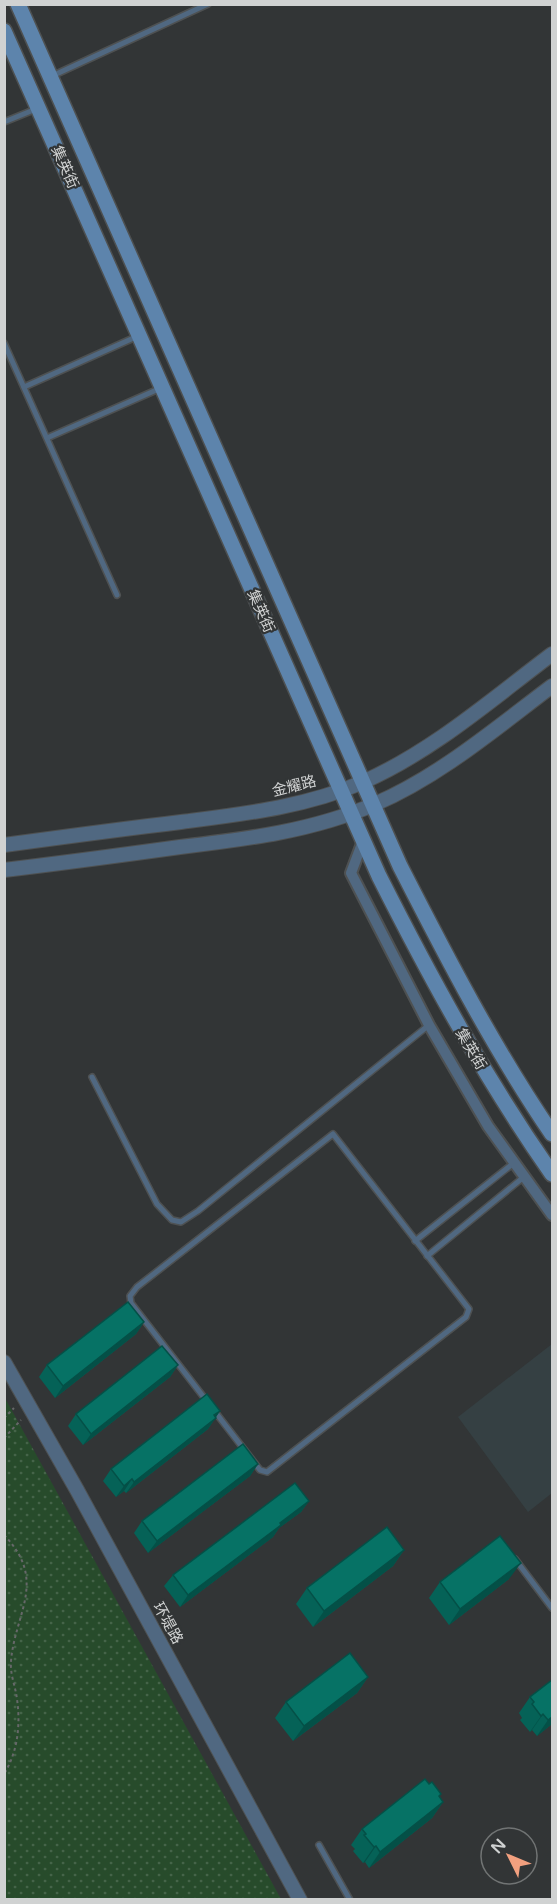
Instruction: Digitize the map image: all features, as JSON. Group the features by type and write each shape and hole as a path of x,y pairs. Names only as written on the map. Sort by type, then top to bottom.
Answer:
{"main road":[{"name":"集英街","path":"18,4 400,866 454,973 522,1089 552,1134"},
{"name":"集英街","path":"4,31 379,876 457,1025 503,1101 552,1174"}],"street":[{"name":"金耀路","path":"4,845 252,813 341,791 429,746 552,654"},
{"path":"4,870 256,838 309,827 351,814 396,794 442,767 552,686"},
{"path":"363,841 351,873 429,1025 488,1126 552,1215"},
{"name":"环堤路","path":"4,1362 300,1899"}],"lane":[{"path":"50,77 208,4"},
{"path":"4,122 39,107"},
{"path":"24,387 140,335"},
{"path":"4,343 117,595"},
{"path":"47,438 163,387"},
{"path":"92,1077 157,1204 172,1220 181,1222 198,1211 429,1025"},
{"path":"333,1134 416,1241 469,1309 466,1317 267,1473 260,1470 131,1304 130,1296 136,1287 333,1134"},
{"path":"416,1241 514,1162"},
{"path":"427,1256 525,1176"},
{"path":"512,1554 552,1608"},
{"path":"319,1845 350,1899"}],"path":[{"path":"4,1438 31,1409"},
{"path":"4,1535 14,1545 23,1564 26,1599 10,1663 17,1705 17,1733 13,1757 4,1774"}],"shaded area":[{"path":"552,1344 552,1493 528,1512 458,1417"}],"green space":[{"path":"5,1398 281,1899 5,1899"}],"building":[{"path":"128,1302 144,1322 63,1386 47,1365"},
{"path":"162,1346 178,1365 91,1434 76,1414"},
{"path":"207,1394 220,1411 214,1415 216,1418 134,1482 132,1479 124,1486 111,1469"},
{"path":"243,1444 258,1464 157,1541 142,1521"},
{"path":"295,1483 309,1501 188,1595 173,1575"},
{"path":"387,1527 404,1550 324,1611 307,1588"},
{"path":"500,1536 521,1563 460,1609 440,1582"},
{"path":"350,1653 368,1677 304,1726 286,1702"},
{"path":"552,1680 552,1717 548,1720 543,1714 541,1716 530,1697"},
{"path":"425,1779 429,1784 432,1782 441,1794 439,1796 443,1802 380,1852 364,1835 366,1834 362,1829"}]}
